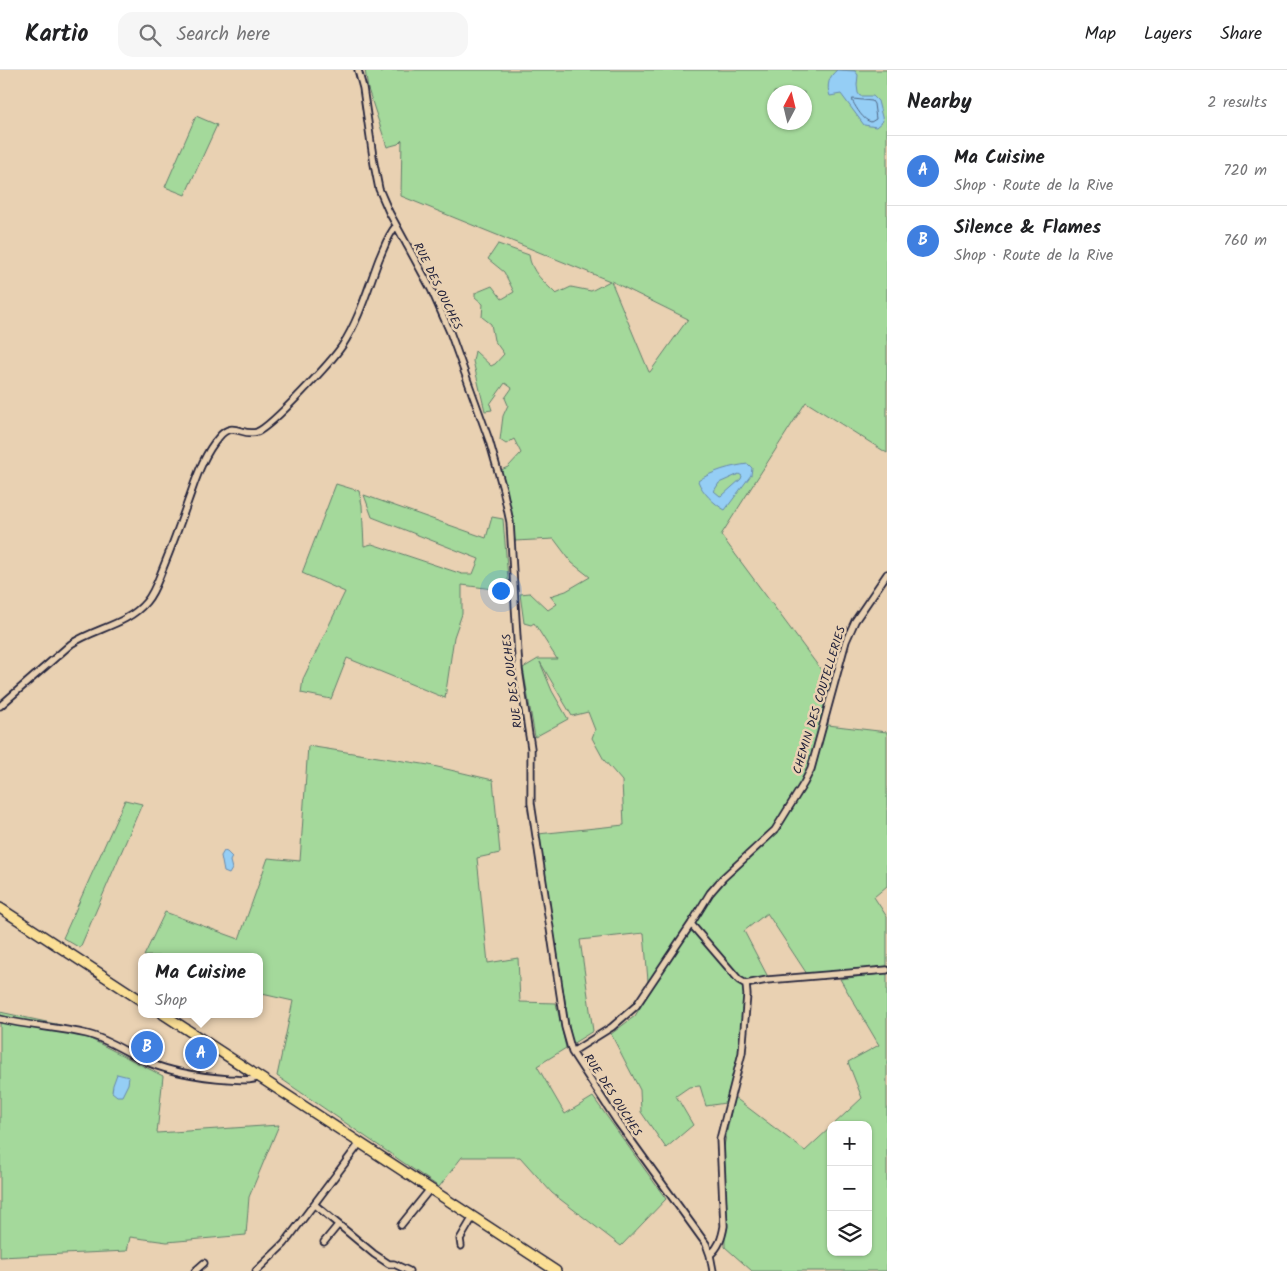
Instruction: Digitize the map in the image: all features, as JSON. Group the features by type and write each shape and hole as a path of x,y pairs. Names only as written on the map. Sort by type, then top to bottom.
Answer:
{"main road":[{"path":"0,908 138,998"},
{"path":"169,1018 556,1271"}],"street":[{"name":"RUE DES OUCHES","path":"358,70 363,88 376,177 384,201 431,289 450,332 490,440 503,489 510,522 519,670 530,748 531,803 565,1027 572,1052 622,1128 706,1244 713,1271"},
{"path":"0,706 71,644 80,638 120,622 134,614 147,602 166,561 200,469 215,442 227,430 233,429 250,433 262,429 297,397 333,358 351,332 385,245 396,226"},
{"name":"CHEMIN DES COUTELLERIES","path":"572,1052 612,1027 636,1006 716,886 775,830 811,769 831,692 850,631 887,574"},
{"path":"692,924 740,980 746,984 767,980 887,970"},
{"path":"710,1255 716,1250 722,1239 724,1226 720,1139 742,1053 747,995 746,984"},
{"path":"0,1019 38,1027 88,1034 162,1068 181,1073 204,1077 251,1080 259,1077"},
{"path":"256,1271 284,1244 360,1143"},
{"path":"401,1225 430,1188"},
{"path":"314,1204 364,1246 389,1264 394,1264 409,1271"},
{"path":"461,1246 460,1239 473,1217"},
{"path":"324,1242 338,1225"},
{"path":"195,1271 204,1263"},
{"path":"387,1271 389,1264"}],"green space":[{"path":"365,70 377,70 382,73 383,70 887,70 887,453 806,402 721,535 830,682 828,725 887,732 887,886 874,897 887,917 887,966 807,974 767,913 744,931 768,977 747,988 741,1049 725,1103 706,1106 700,1086 689,1087 676,1096 693,1125 666,1148 641,1112 640,1090 611,1034 635,1016 649,993 644,933 580,940 593,1031 572,1044 538,834 624,825 622,781 604,760 592,738 595,730 588,712 572,716 540,662 552,691 568,719 535,737 523,668 538,659 557,659 534,623 531,625 524,623 520,594 530,593 548,610 557,604 550,596 566,591 590,577 572,563 554,539 515,541 512,518 501,470 508,467 521,453 514,439 506,444 500,440 503,416 508,405 505,398 512,388 505,383 490,404 492,410 485,411 473,361 475,351 491,366 504,354 494,340 491,324 482,317 483,304 475,297 475,293 492,286 502,299 514,292 504,272 488,259 498,244 529,255 535,272 556,294 571,287 591,291 610,281 401,196 402,140 398,144 387,147 368,89","holes":["611,281 688,319 649,372"]},
{"path":"196,116 217,125 185,195 165,187"},
{"path":"336,484 359,491 362,505 364,546 372,544 462,574 473,574 479,559 372,517 364,495 486,538 492,517 503,519 509,591 462,585 462,614 454,637 445,698 347,658 331,699 301,693 303,679 345,592 302,573"},
{"path":"308,746 429,765 493,780 500,853 477,858 488,963 518,958 520,1002 556,1003 566,1048 537,1066 565,1114 593,1097 666,1199 621,1246 552,1193 520,1157 462,1157 439,1187 277,1076 293,1001 263,994 263,953 145,953 165,912 239,939 268,858 300,861"},
{"path":"125,800 142,804 80,948 63,938"},
{"path":"887,973 887,1271 752,1271 725,1247 723,1151 734,1097 805,1151 827,1131 827,1256 872,1256 872,1121 837,1121 862,1098 848,1062 879,1045 840,979"},
{"path":"0,1012 65,1026 163,1076 157,1133 279,1125 249,1197 246,1235 167,1242 130,1237 127,1251 0,1257"}],"water":[{"path":"837,70 855,71 858,75 857,85 860,96 873,96 878,101 883,121 876,127 864,125 841,94 830,96 829,82"},
{"path":"748,464 752,468 751,475 725,510 709,497 698,481 715,472","holes":["739,474 742,476 723,495 720,496 714,491 719,483"]},
{"path":"224,851 232,857 230,861 232,869 229,874 224,872 221,856"},
{"path":"117,1074 129,1077 122,1096 117,1096 112,1092"}],"place":[{"name":"Silence & Flames","path":"147,1047"},
{"name":"Ma Cuisine","path":"201,1053"}]}
